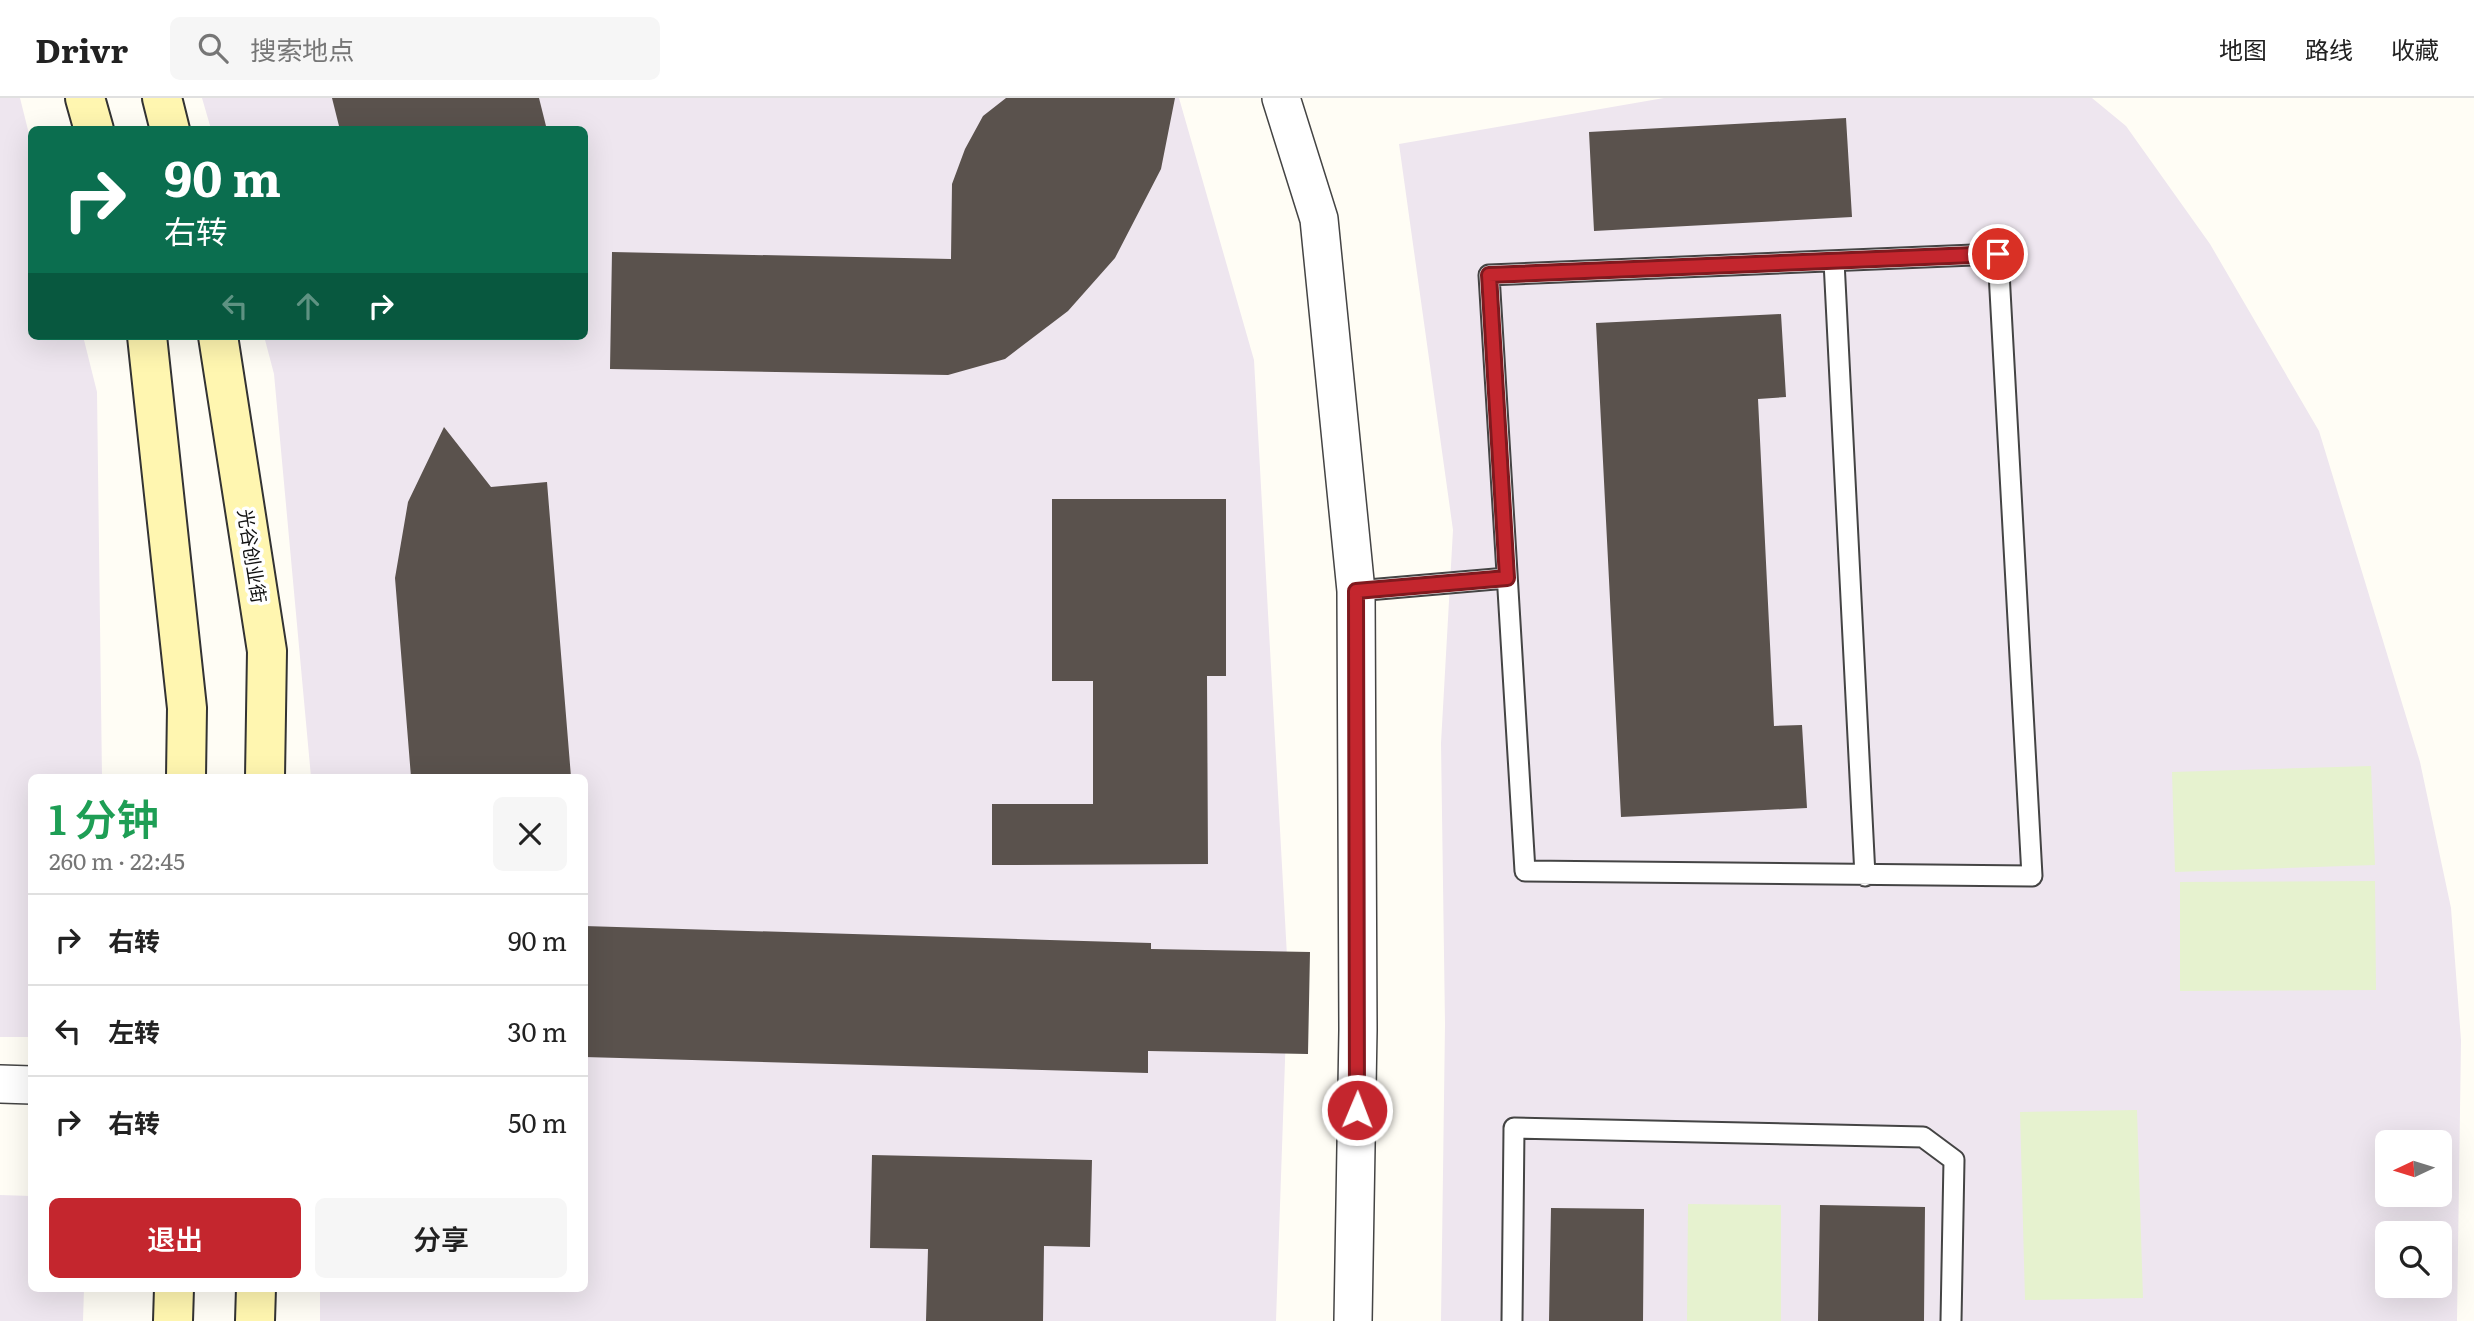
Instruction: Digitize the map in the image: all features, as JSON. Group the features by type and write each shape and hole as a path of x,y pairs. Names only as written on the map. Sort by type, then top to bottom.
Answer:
{"main road":[{"path":"85,98 93,126"},
{"path":"162,98 169,126"},
{"path":"147,340 187,708 186,774"},
{"name":"光谷创业街","path":"219,340 267,651 265,774"},
{"path":"173,1321 174,1292"},
{"path":"256,1292 256,1321"}],"street":[{"path":"1290,102 1320,219 1356,591 1358,1030 1353,1321"},
{"path":"0,1084 28,1085"}],"lane":[{"path":"1998,254 2032,876 1525,871 1507,578 1489,275 1998,254"},
{"path":"1834,261 1865,876"},
{"path":"1356,591 1507,578"},
{"path":"1513,1321 1514,1128 1923,1137 1954,1160 1951,1321"}],"shaded area":[{"path":"0,98 20,98 28,130 28,340 84,340 97,392 102,774 28,774 28,1037 0,1037"},
{"path":"202,98 1179,98 1254,360 1288,974 1276,1321 320,1321 320,1292 588,1292 588,774 311,774 274,374 265,340 588,340 588,126 210,126"},
{"path":"1664,98 2092,98 2126,126 2210,244 2319,431 2420,762 2451,908 2461,1040 2457,1321 1441,1321 1445,1024 1441,743 1453,530 1399,144"},
{"path":"0,1195 28,1196 28,1292 84,1292 83,1321 0,1321"}],"green space":[{"path":"2371,766 2375,865 2175,872 2172,772"},
{"path":"2375,881 2376,990 2180,991 2180,882"},
{"path":"2137,1110 2143,1298 2025,1300 2020,1112"},
{"path":"1688,1204 1781,1205 1781,1321 1687,1321"}],"building":[{"path":"332,98 539,98 546,126 339,126"},
{"path":"1006,98 1175,98 1161,169 1115,258 1068,311 1005,359 948,375 610,369 612,252 951,259 952,184 965,149 983,116"},
{"path":"1846,118 1852,217 1594,231 1589,132"},
{"path":"1781,314 1786,397 1758,399 1774,726 1802,725 1807,808 1621,817 1596,323"},
{"path":"444,427 491,487 547,482 571,774 411,774 395,578 408,502"},
{"path":"1052,499 1226,499 1226,676 1207,676 1208,864 992,865 992,804 1093,804 1093,681 1052,681"},
{"path":"588,926 1151,943 1151,949 1310,952 1308,1054 1148,1051 1148,1073 588,1057"},
{"path":"872,1155 1092,1160 1090,1247 1044,1246 1043,1321 926,1321 928,1249 870,1248"},
{"path":"1820,1205 1925,1207 1924,1321 1818,1321"},
{"path":"1551,1208 1644,1209 1643,1321 1549,1321"}],"route":[{"path":"1357,1110 1356,591 1507,578 1489,275 1998,254"}]}
